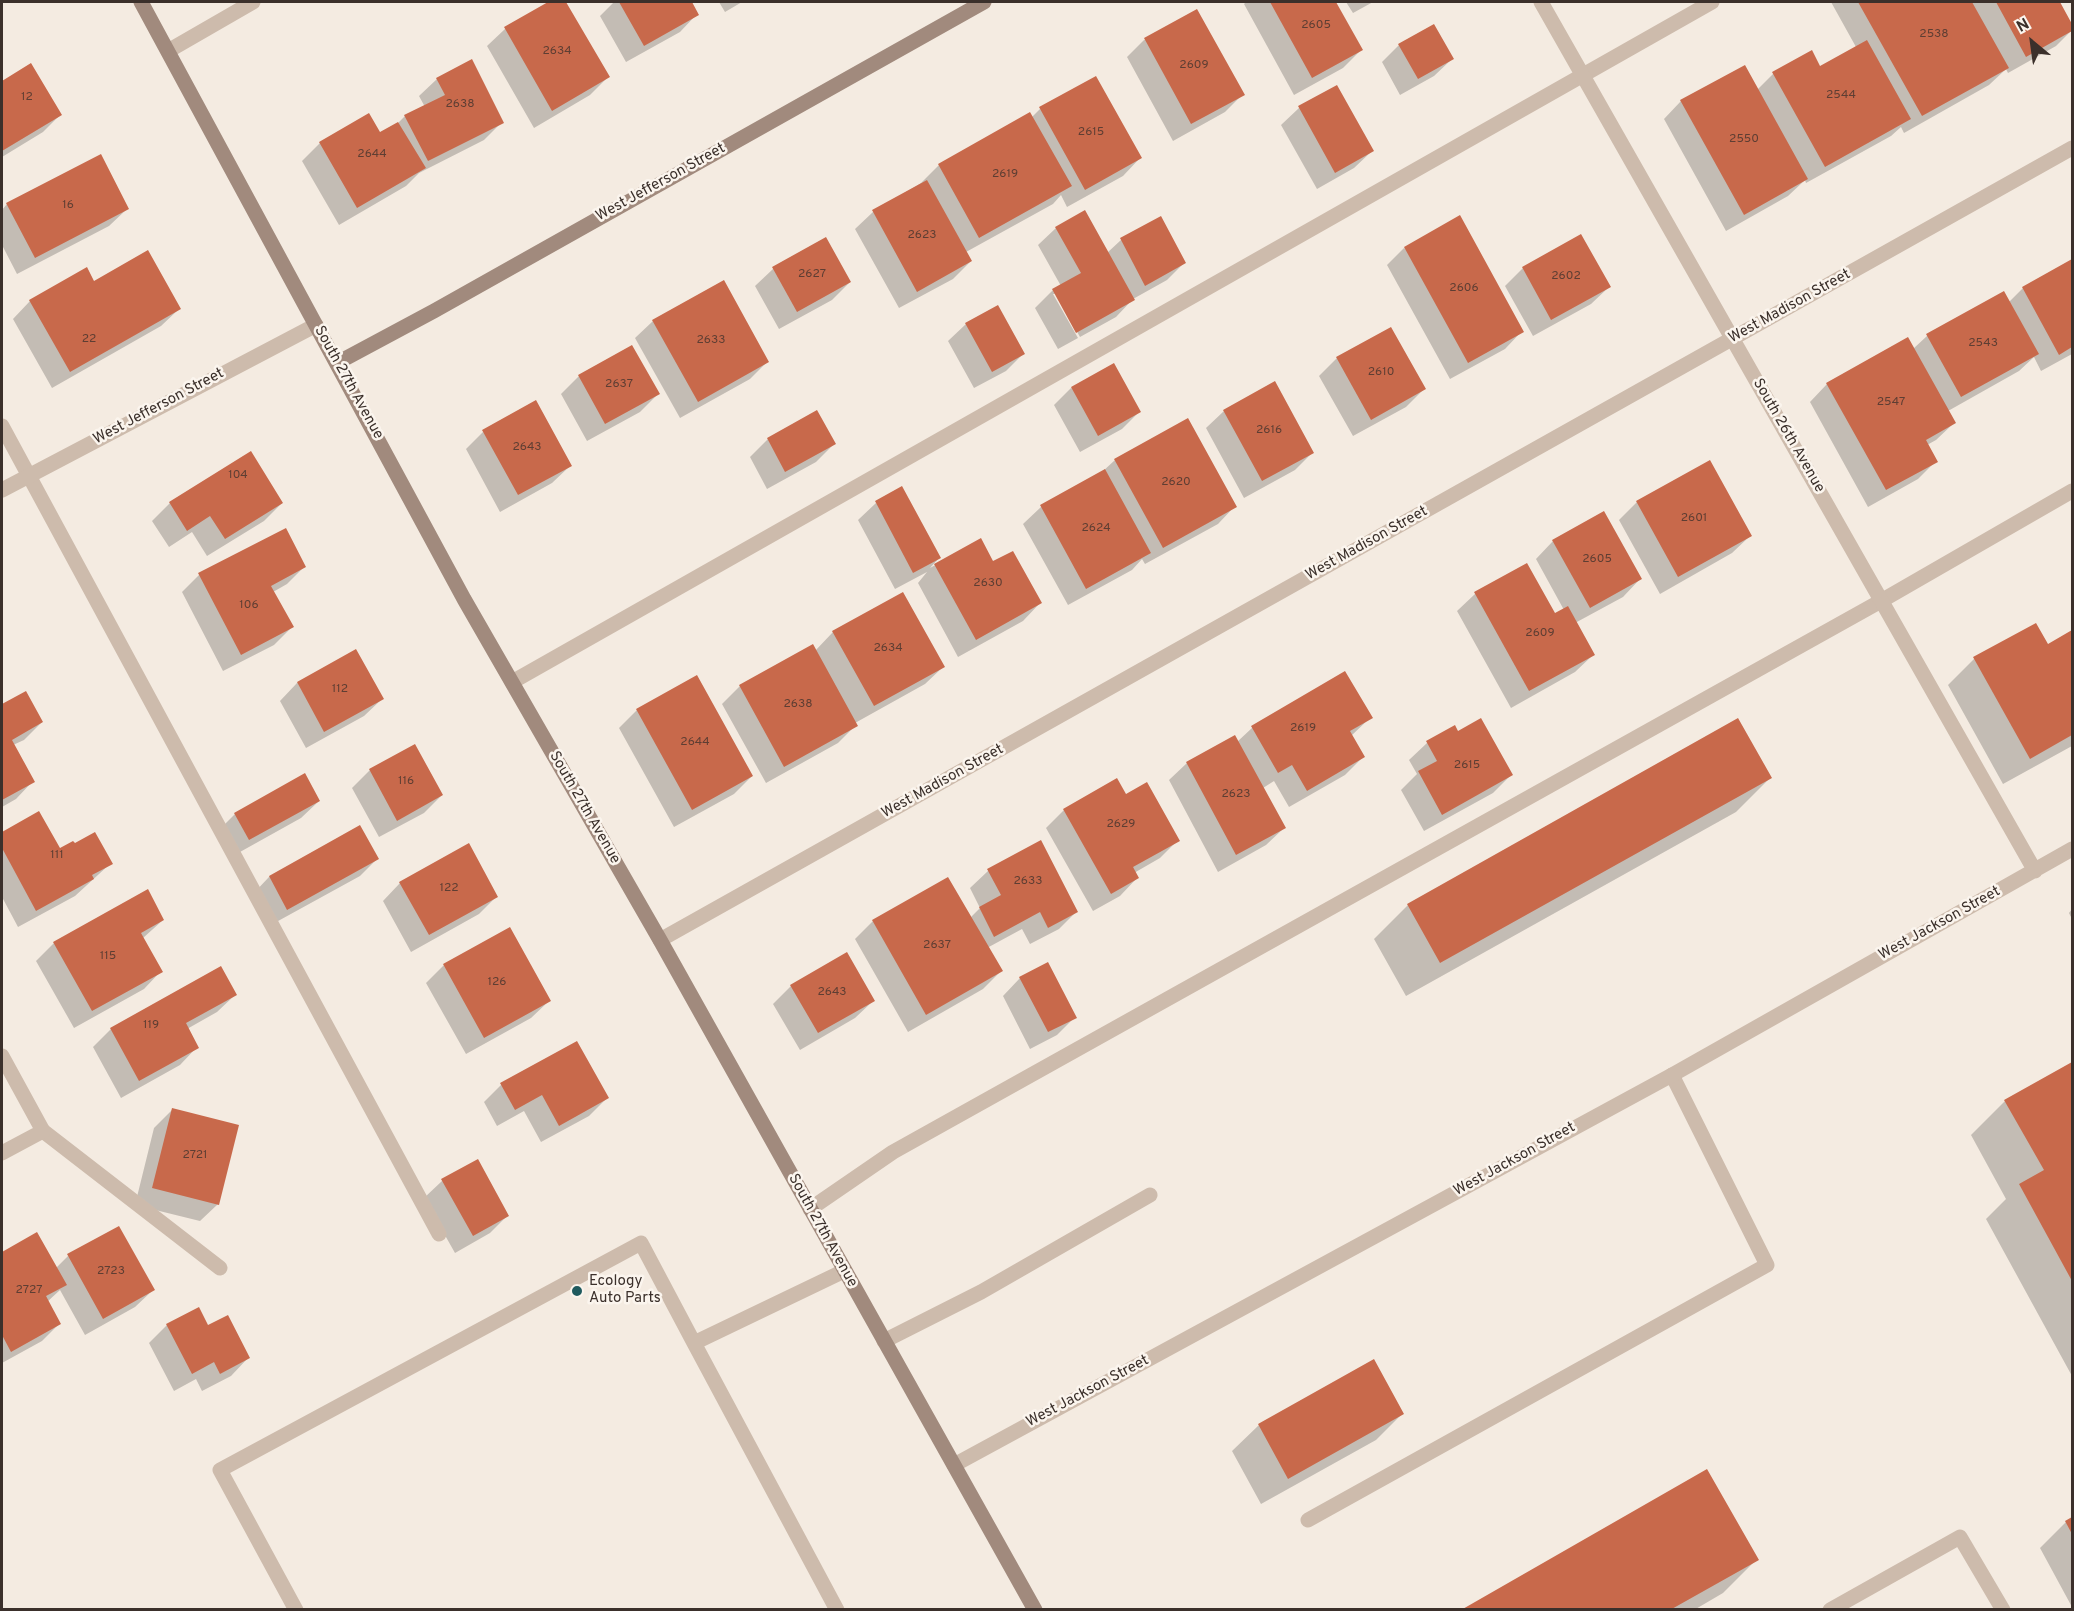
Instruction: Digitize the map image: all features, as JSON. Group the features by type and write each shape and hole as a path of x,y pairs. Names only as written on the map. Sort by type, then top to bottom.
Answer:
{"main road":[{"name":"South 27th Avenue","path":"141,2 464,599 660,940 1035,1610"},
{"name":"West Jefferson Street","path":"337,363 984,2"}],"street":[{"path":"168,51 254,2"},
{"name":"South 26th Avenue","path":"1541,2 2035,871"},
{"path":"512,682 1712,2"},
{"name":"West Madison Street","path":"660,940 2073,148"},
{"name":"West Jefferson Street","path":"2,490 316,325"},
{"path":"2,426 439,1234"},
{"path":"810,1209 893,1152 1881,601 2073,491"},
{"name":"West Jackson Street","path":"954,1465 1672,1075 2073,849"},
{"path":"2,1056 43,1131 220,1268"},
{"path":"1308,1520 1767,1265 1672,1075"},
{"path":"2,1153 43,1131"},
{"path":"884,1341 981,1292 1149,1195"},
{"path":"296,1610 220,1470 642,1243 837,1610"},
{"path":"694,1343 844,1271"},
{"path":"1830,1610 1960,1537 2003,1610"}],"building":[{"path":"548,2 566,2 610,77 552,111 504,27"},
{"path":"619,2 692,2 699,15 644,46"},
{"path":"1270,2 1336,2 1363,50 1312,78"},
{"path":"1858,2 1972,2 2009,68 1922,116"},
{"path":"1996,2 2060,2 2072,24 2072,31 2026,57"},
{"path":"1197,9 1245,95 1191,124 1144,38"},
{"path":"1434,24 1454,59 1418,79 1398,44"},
{"path":"1867,40 1911,119 1825,167 1772,72 1812,50 1820,66"},
{"path":"472,59 504,123 428,161 404,115 445,95 436,78"},
{"path":"31,63 62,115 2,151 2,81"},
{"path":"1745,65 1808,179 1744,215 1680,100"},
{"path":"1096,76 1142,158 1085,190 1039,107"},
{"path":"1337,85 1374,151 1335,173 1298,106"},
{"path":"1030,112 1072,186 979,238 938,164"},
{"path":"369,113 380,132 398,122 426,168 357,208 319,142"},
{"path":"101,154 129,209 35,258 6,203"},
{"path":"927,180 972,261 917,292 872,210"},
{"path":"1085,210 1135,300 1076,333 1052,289 1081,273 1055,227"},
{"path":"1460,215 1524,332 1468,363 1404,247"},
{"path":"1161,216 1186,263 1145,286 1120,238"},
{"path":"1581,234 1611,287 1551,320 1522,267"},
{"path":"826,237 851,282 797,312 772,267"},
{"path":"148,250 181,309 70,372 29,300 87,267 94,281"},
{"path":"2072,259 2072,347 2059,355 2022,287"},
{"path":"724,280 769,362 698,402 652,320"},
{"path":"2004,291 2039,354 1961,397 1926,334"},
{"path":"998,305 1025,354 992,372 965,323"},
{"path":"1391,327 1426,389 1371,420 1336,357"},
{"path":"1908,337 1956,423 1926,440 1938,462 1886,490 1826,383"},
{"path":"632,345 660,394 605,424 578,375"},
{"path":"1114,363 1141,412 1098,436 1071,387"},
{"path":"1275,381 1314,453 1262,481 1223,410"},
{"path":"536,400 572,466 518,495 482,430"},
{"path":"817,410 836,444 785,472 767,438"},
{"path":"1188,418 1237,507 1163,548 1114,459"},
{"path":"251,451 283,503 225,539 210,516 187,531 169,502"},
{"path":"1710,460 1752,536 1678,577 1636,501"},
{"path":"1105,469 1151,553 1086,589 1040,505"},
{"path":"902,486 941,558 913,573 875,501"},
{"path":"1604,511 1642,579 1590,608 1552,540"},
{"path":"286,528 306,567 271,586 294,627 241,655 198,573"},
{"path":"981,538 993,561 1013,551 1042,603 976,640 934,564"},
{"path":"1527,563 1555,613 1568,606 1595,655 1529,691 1474,592"},
{"path":"903,592 945,667 874,706 832,631"},
{"path":"2036,623 2048,644 2072,630 2072,735 2030,759 1973,657"},
{"path":"813,644 858,726 784,767 739,685"},
{"path":"356,649 384,699 324,732 297,682"},
{"path":"1345,671 1373,718 1350,731 1365,757 1307,791 1292,765 1278,773 1251,726"},
{"path":"697,675 753,776 692,810 636,709"},
{"path":"26,691 43,722 12,740 35,782 2,800 2,704"},
{"path":"1481,718 1513,775 1442,815 1418,771 1437,761 1426,741 1455,725 1458,731"},
{"path":"1738,718 1772,778 1440,963 1407,904"},
{"path":"1235,735 1286,828 1236,855 1186,762"},
{"path":"415,744 443,795 397,821 369,769"},
{"path":"305,773 320,801 249,840 234,813"},
{"path":"1117,778 1126,794 1147,782 1180,841 1133,867 1139,878 1111,894 1063,809"},
{"path":"39,811 60,848 95,832 113,864 92,875 94,879 36,911 2,848 2,832"},
{"path":"360,825 379,859 287,910 269,876"},
{"path":"1041,840 1078,912 1048,928 1040,912 994,937 979,907 1001,895 987,869"},
{"path":"469,843 498,897 429,935 399,882"},
{"path":"948,877 1003,971 926,1015 872,920"},
{"path":"148,889 164,920 141,933 163,972 92,1011 53,942"},
{"path":"510,927 551,1001 484,1038 443,964"},
{"path":"847,952 875,1001 818,1033 790,985"},
{"path":"1048,962 1077,1018 1048,1032 1019,977"},
{"path":"221,966 237,995 186,1023 199,1048 139,1081 110,1028"},
{"path":"577,1041 609,1098 559,1126 542,1095 515,1110 500,1083"},
{"path":"2072,1062 2072,1281 2019,1184 2044,1170 2004,1100"},
{"path":"172,1108 239,1125 219,1205 152,1188"},
{"path":"478,1159 509,1216 473,1236 441,1179"},
{"path":"119,1226 155,1290 103,1319 67,1254"},
{"path":"37,1232 67,1285 46,1296 61,1324 11,1352 2,1335 2,1252"},
{"path":"199,1307 208,1325 228,1315 250,1358 220,1374 214,1362 192,1374 166,1324"},
{"path":"1374,1359 1404,1414 1288,1479 1258,1424"},
{"path":"1707,1469 1759,1560 1670,1610 1461,1610"},
{"path":"2072,1517 2072,1534 2065,1521"}],"place":[{"name":"Ecology Auto Parts","path":"577,1291"}]}
